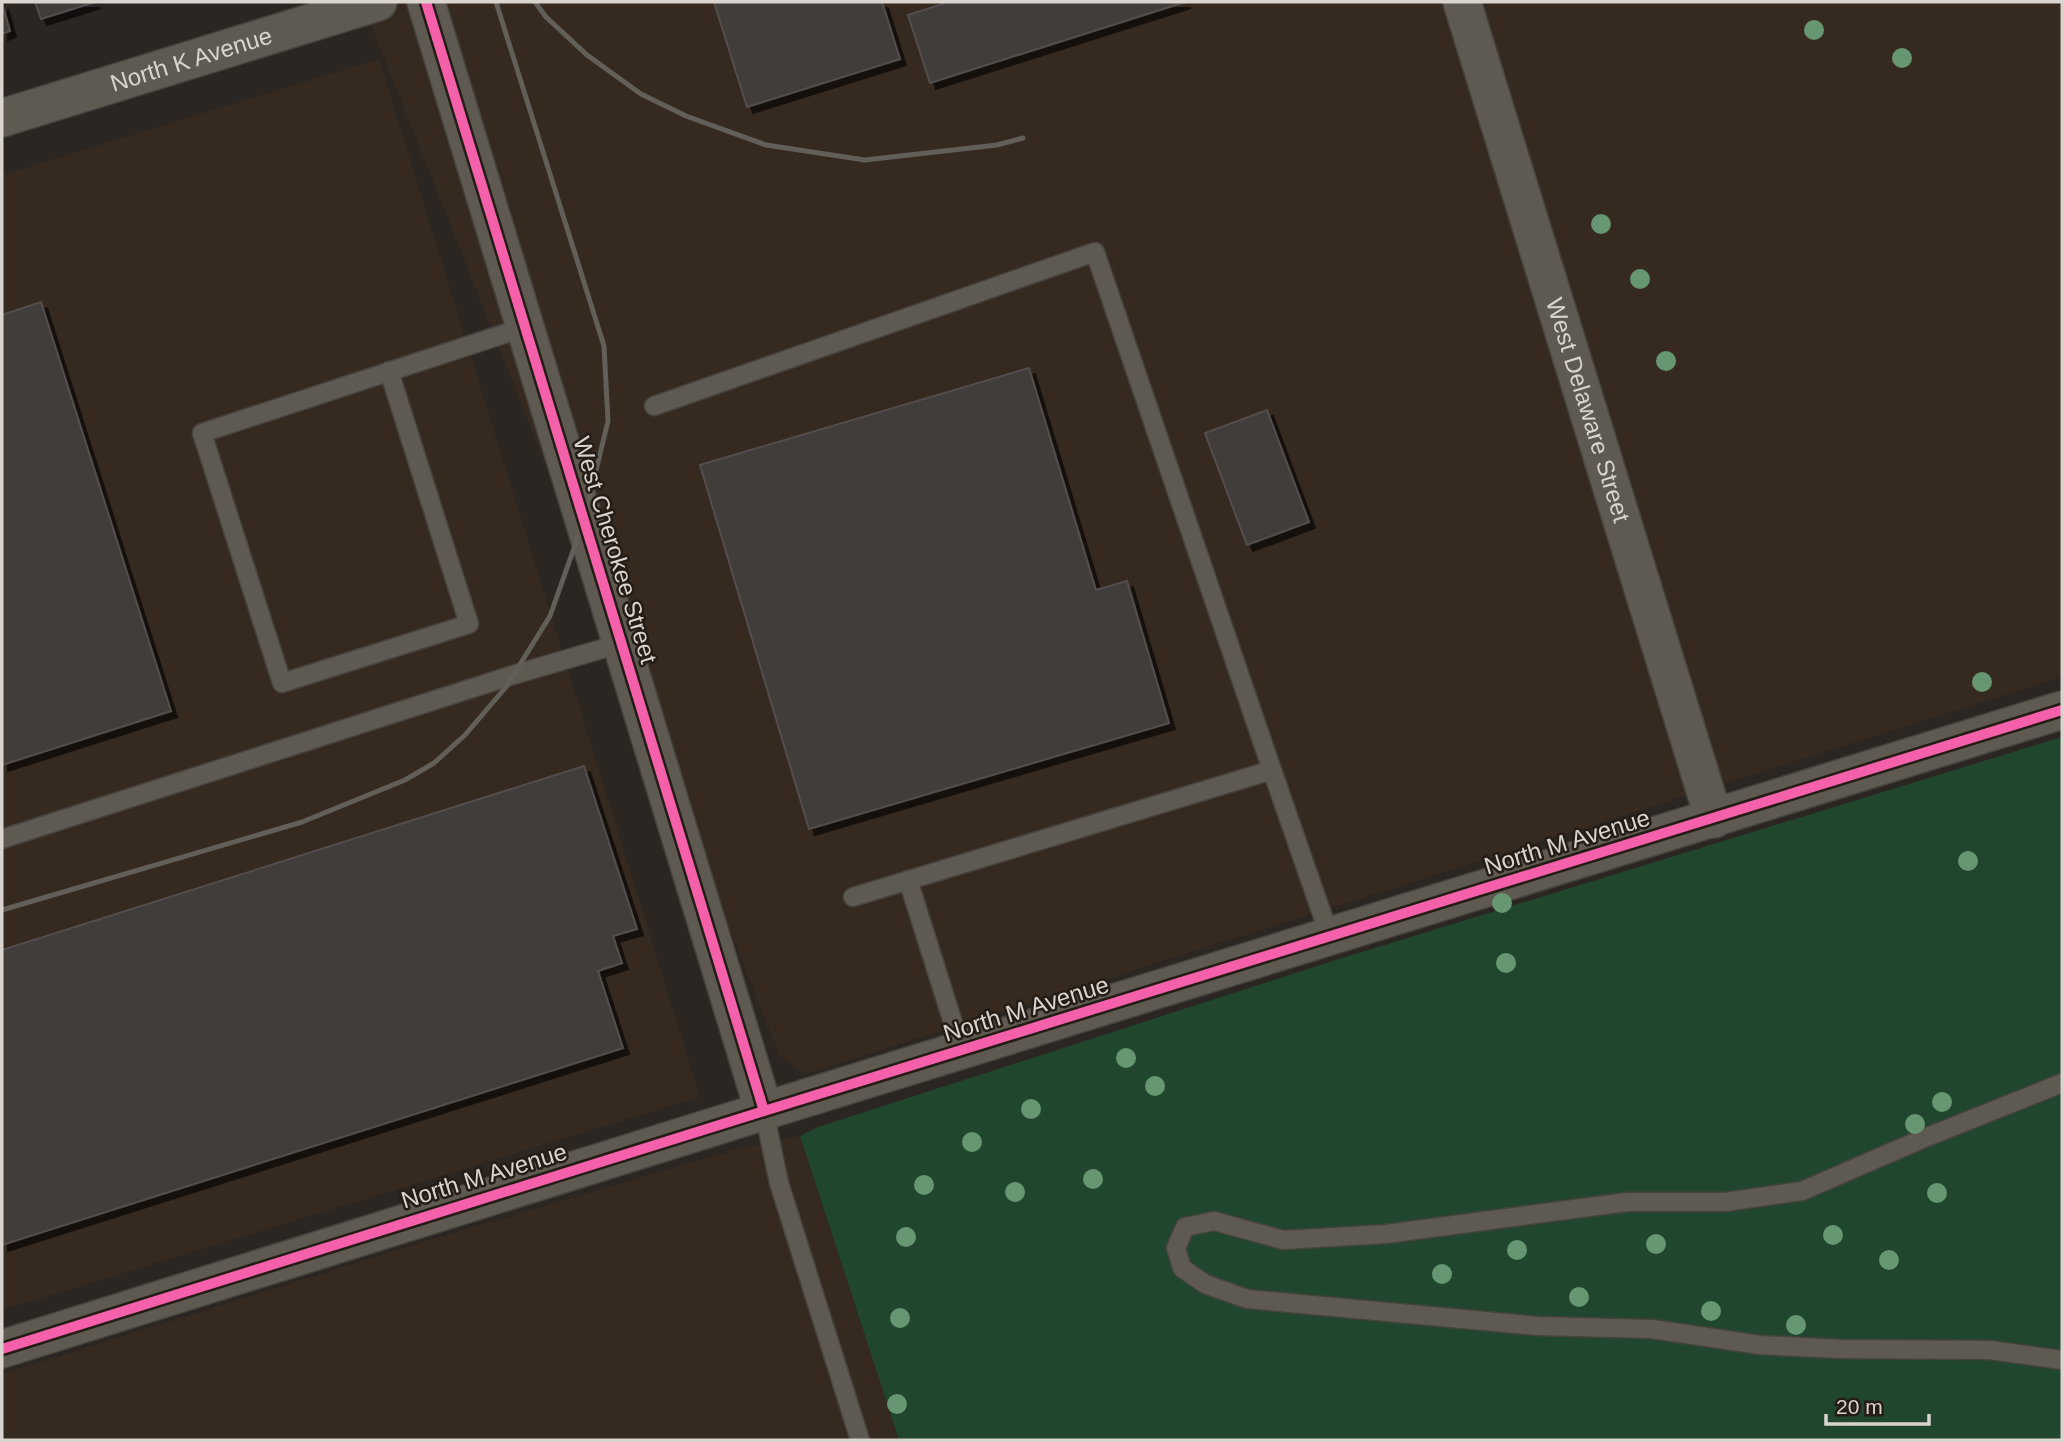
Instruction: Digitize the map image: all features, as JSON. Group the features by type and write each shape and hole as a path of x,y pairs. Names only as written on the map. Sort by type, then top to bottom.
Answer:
{"street":[{"name":"North K Avenue","path":"2,118 379,2"},
{"name":"West Cherokee Street","path":"426,2 764,1111"},
{"name":"West Delaware Street","path":"1462,2 1714,819"},
{"name":"North M Avenue","path":"2,1349 2062,710"}],"lane":[{"path":"654,406 1095,251 1330,937"},
{"path":"389,371 469,624 282,683 202,433 389,371 525,327"},
{"path":"2,839 622,643"},
{"path":"853,897 1272,769"},
{"path":"908,880 962,1051"},
{"path":"2062,1083 1802,1191 1725,1202 1627,1202 1386,1234 1283,1240 1214,1221 1185,1227 1176,1248 1182,1268 1205,1284 1247,1299 1538,1326 1652,1329 1760,1345 1842,1349 1990,1350 2062,1360"},
{"path":"764,1111 779,1183 860,1440"}],"shaded area":[{"path":"362,2 2062,2 2062,677 805,1074 780,1056"},
{"path":"379,59 700,1097 2,1310 2,175"},
{"path":"800,1136 899,1440 2,1440 2,1374 420,1243 734,1150"}],"green space":[{"path":"2062,737 2062,1440 899,1440 800,1136 818,1127 1339,959"}],"building":[{"path":"35,2 95,2 41,19"},
{"path":"714,2 882,2 900,59 747,107"},
{"path":"942,2 1185,2 930,83 908,15 943,4"},
{"path":"2,3 10,31 2,34"},
{"path":"41,302 171,711 2,765 2,315"},
{"path":"1029,368 1096,590 1127,581 1169,723 809,829 700,465"},
{"path":"1267,410 1309,522 1247,545 1205,433"},
{"path":"584,766 637,929 613,936 622,963 598,971 623,1048 2,1245 2,950"}],"railway":[{"path":"2,910 302,822 405,780 434,763 465,735 506,687 550,616 584,520 608,421 604,346 496,2"},
{"path":"535,2 546,17 587,55 641,94 686,116 766,145 865,160 997,145 1023,138"}],"cycle path":[{"path":"426,2 764,1111"},
{"path":"2,1349 2062,710"}]}
